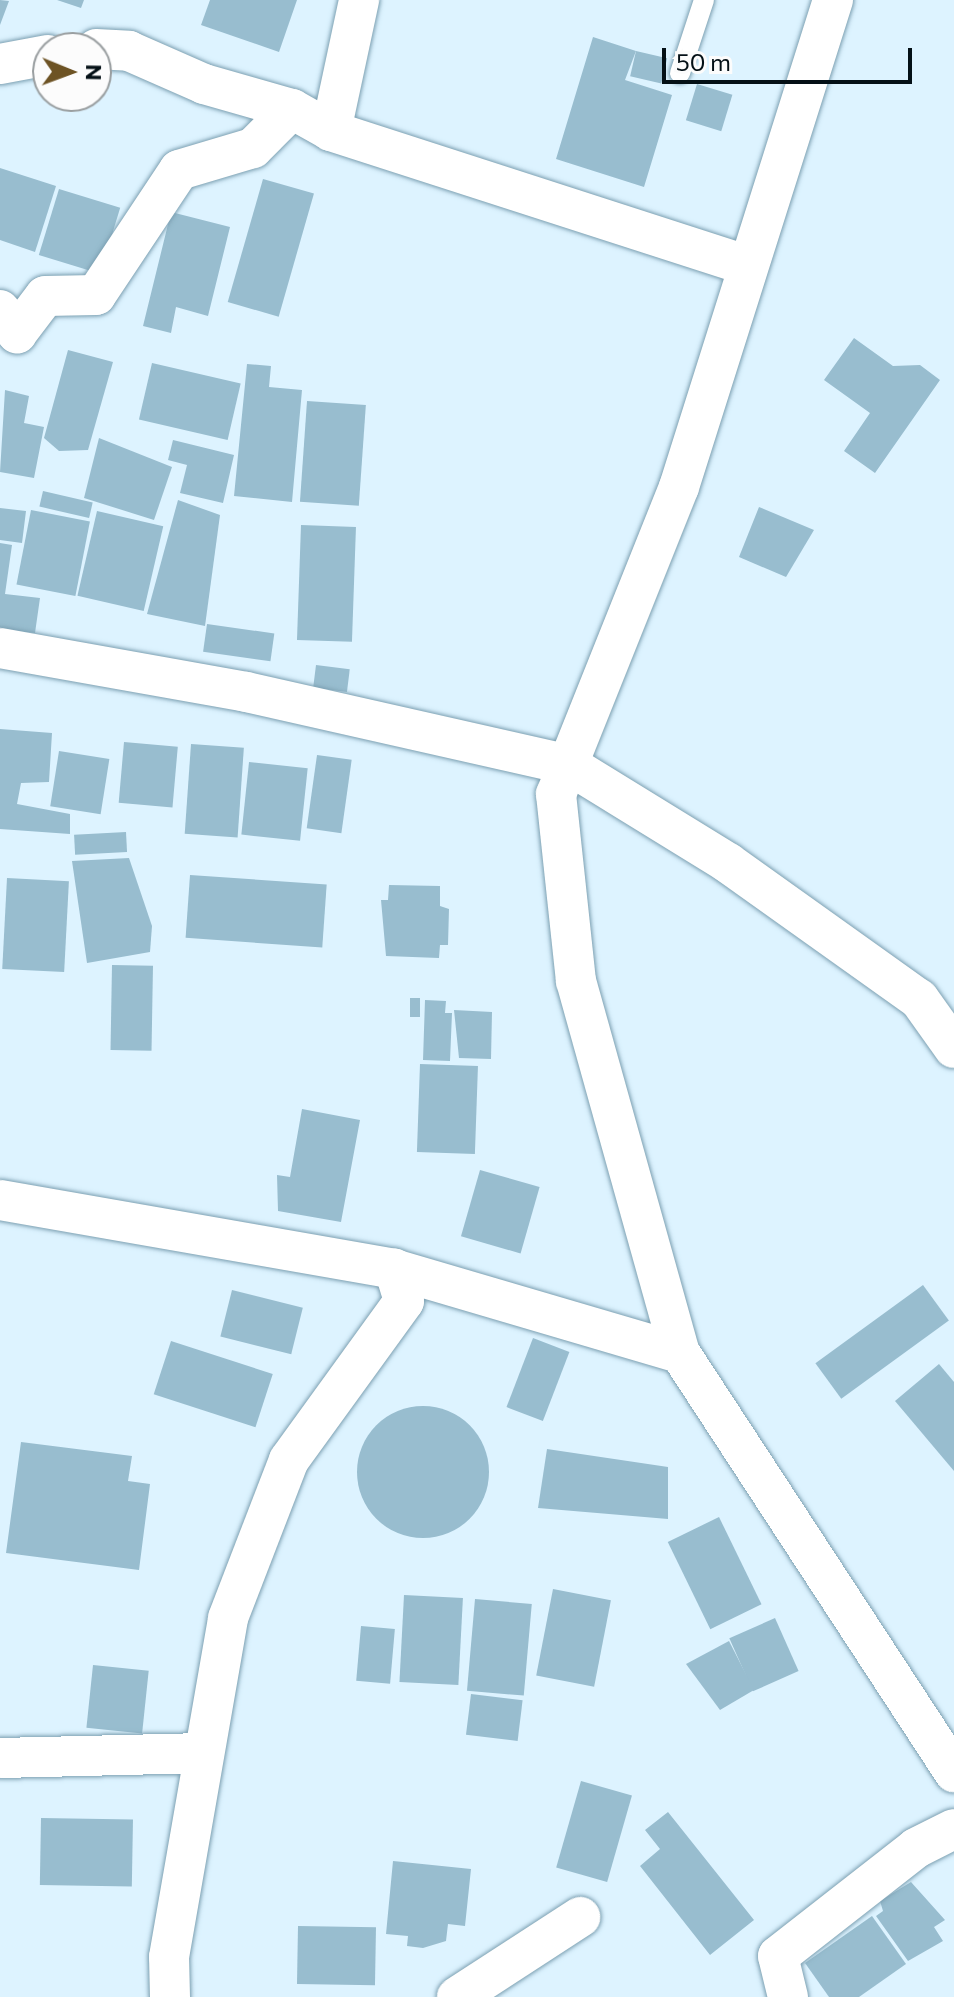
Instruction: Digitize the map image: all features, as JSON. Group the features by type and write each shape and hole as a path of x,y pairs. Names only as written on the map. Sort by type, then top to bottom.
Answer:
{"street":[{"path":"331,131 359,0"},
{"path":"833,0 679,487 556,794 576,981 680,1353 954,1772"},
{"path":"112,50 129,51 204,84 292,109 331,131 748,266"},
{"path":"0,64 32,58"},
{"path":"0,310 17,333 45,296 96,295 179,170 253,148 292,109"},
{"path":"0,648 246,692 569,765 728,863 919,999 954,1048"},
{"path":"0,1200 394,1269 680,1353"},
{"path":"170,1997 201,1753 228,1618 289,1460 404,1301 394,1269"},
{"path":"0,1758 201,1753"},
{"path":"788,1997 778,1956 916,1848 954,1829"},
{"path":"457,1997 580,1917"}],"lane":[{"path":"680,73 704,0"}],"building":[{"path":"0,0 9,1 0,25"},
{"path":"57,0 84,0 81,8"},
{"path":"210,0 297,0 279,52 201,25"},
{"path":"593,37 636,51 625,80 672,95 644,187 556,159"},
{"path":"636,51 667,58 661,84 630,76"},
{"path":"697,84 732,95 721,131 686,120"},
{"path":"0,168 56,186 35,252 0,240"},
{"path":"263,179 314,194 279,317 228,302"},
{"path":"59,189 120,208 100,274 39,255"},
{"path":"171,212 230,227 208,316 176,307 171,333 143,326"},
{"path":"854,338 893,366 920,365 940,380 875,473 844,451 870,413 824,380"},
{"path":"68,350 113,362 88,450 59,451 44,438"},
{"path":"152,363 241,383 228,440 139,420"},
{"path":"247,364 271,366 269,387 302,390 292,502 234,496"},
{"path":"5,390 29,396 24,423 44,427 34,478 0,472"},
{"path":"307,401 366,405 359,506 300,502"},
{"path":"99,438 172,467 154,520 84,498"},
{"path":"173,440 234,455 223,503 180,493 187,465 168,460"},
{"path":"43,491 93,502 89,518 39,507"},
{"path":"178,500 220,515 205,626 147,614"},
{"path":"759,507 814,530 786,577 739,557"},
{"path":"0,508 26,511 22,543 0,540"},
{"path":"31,510 90,521 75,596 16,585"},
{"path":"97,511 163,526 144,611 77,596"},
{"path":"301,525 356,527 352,642 297,640"},
{"path":"0,543 12,545 5,594 40,598 35,633 0,629"},
{"path":"207,624 274,633 270,661 203,652"},
{"path":"316,665 350,669 347,692 313,688"},
{"path":"0,729 52,733 49,782 21,783 17,804 70,814 70,834 0,829"},
{"path":"124,742 178,747 172,807 119,803"},
{"path":"191,744 244,748 238,837 185,834"},
{"path":"59,751 109,759 101,814 50,806"},
{"path":"317,755 352,760 341,833 307,828"},
{"path":"249,762 308,768 300,841 241,835"},
{"path":"126,832 127,852 75,855 74,835"},
{"path":"129,858 152,926 150,952 87,963 72,861"},
{"path":"190,875 327,885 322,947 186,938"},
{"path":"7,878 69,881 64,972 2,969"},
{"path":"389,885 440,886 440,906 449,909 448,945 440,945 439,958 386,956 381,900 388,900"},
{"path":"112,965 153,966 152,1051 111,1050"},
{"path":"410,998 420,998 420,1017 410,1017"},
{"path":"425,1000 446,1001 445,1013 452,1013 450,1061 423,1060"},
{"path":"454,1010 492,1012 491,1059 459,1058"},
{"path":"420,1064 478,1066 475,1154 417,1152"},
{"path":"302,1109 360,1120 341,1222 278,1211 277,1175 290,1177"},
{"path":"480,1170 540,1187 521,1253 461,1236"},
{"path":"923,1285 949,1321 841,1399 815,1363"},
{"path":"232,1290 303,1308 291,1354 220,1337"},
{"path":"533,1338 569,1352 543,1421 506,1407"},
{"path":"171,1341 273,1374 255,1427 154,1394"},
{"path":"939,1364 954,1382 954,1471 895,1401"},
{"path":"423,1406 448,1411 470,1425 484,1447 489,1472 484,1497 470,1519 448,1533 423,1538 398,1533 376,1519 362,1497 357,1472 362,1447 376,1425 398,1411"},
{"path":"21,1442 132,1456 128,1481 150,1484 139,1570 6,1553"},
{"path":"547,1449 668,1467 668,1519 538,1508"},
{"path":"719,1517 762,1604 710,1629 668,1542"},
{"path":"553,1589 611,1600 594,1687 536,1675"},
{"path":"404,1595 463,1598 458,1685 399,1682"},
{"path":"475,1599 532,1604 524,1696 467,1691"},
{"path":"775,1618 799,1671 753,1691 729,1638"},
{"path":"361,1626 395,1629 390,1684 356,1681"},
{"path":"729,1641 754,1690 720,1710 686,1664"},
{"path":"93,1665 149,1671 142,1734 86,1728"},
{"path":"471,1694 523,1700 518,1741 466,1735"},
{"path":"581,1781 632,1796 607,1882 556,1868"},
{"path":"668,1812 754,1920 710,1955 640,1866 660,1849 645,1830"},
{"path":"41,1818 133,1820 132,1887 40,1885"},
{"path":"393,1861 471,1869 465,1926 448,1924 446,1941 423,1948 407,1946 408,1936 386,1934"},
{"path":"911,1882 945,1920 934,1927 943,1941 908,1961 876,1916 883,1911 880,1901"},
{"path":"872,1916 906,1964 859,1997 829,1997 805,1963"},
{"path":"298,1926 376,1927 375,1985 297,1984"}]}
